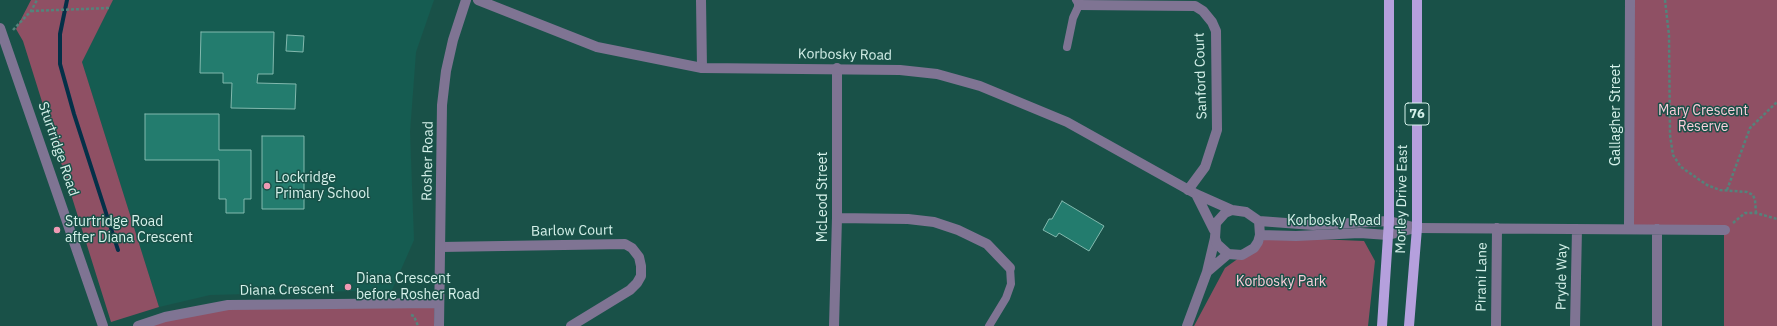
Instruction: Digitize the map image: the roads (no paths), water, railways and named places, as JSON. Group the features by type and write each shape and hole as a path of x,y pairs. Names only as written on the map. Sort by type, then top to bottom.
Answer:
{"main road":[{"name":"Morley Drive East","path":"1382,326 1389,221 1389,0"},
{"name":"Morley Drive East","path":"1409,326 1417,228 1417,0"}],"street":[{"name":"Rosher Road","path":"439,326 443,98 446,71 453,40 466,0"},
{"name":"Korbosky Road","path":"478,0 597,47 702,68 837,68 900,70 937,74 980,86 1067,122 1192,192 1232,210"},
{"path":"701,0 702,68"},
{"name":"Gallagher Street","path":"1629,229 1630,0"},
{"name":"Sanford Court","path":"1078,2 1195,6 1203,11 1212,22 1216,31 1217,130 1205,167 1192,192"},
{"name":"Sturtridge Road","path":"0,28 103,326"},
{"name":"McLeod Street","path":"834,326 837,218 837,68"},
{"path":"1187,326 1207,272 1214,234 1220,217 1232,210 1246,212 1259,221 1260,235 1254,248 1249,253 1242,255 1228,254 1217,244 1214,234 1192,192"},
{"path":"837,218 908,219 934,222 958,230 987,244 1010,268"},
{"name":"Korbosky Road","path":"1259,221 1314,224 1389,221 1417,228"},
{"name":"Korbosky Road","path":"1260,235 1296,236 1360,232 1388,235 1417,228"},
{"path":"1417,228 1725,230"},
{"name":"Pirani Lane","path":"1496,228 1496,326"},
{"name":"Pryde Way","path":"1576,326 1577,229"},
{"path":"1657,229 1657,326"},
{"name":"Barlow Court","path":"441,247 625,244 632,248 639,256 641,266 641,276 637,283 630,290 571,326"},
{"path":"1207,272 1228,254"},
{"name":"Diana Crescent","path":"138,326 165,317 228,305 439,303"}],"lane":[{"path":"1067,47 1071,24 1078,2"},
{"path":"988,326 997,315 1009,291 1011,284 1010,268"}],"waterway":[{"path":"67,0 60,34 60,64 74,114 118,250"}],"place":[{"name":"Lockridge Primary School","path":"267,186"},
{"name":"Sturtridge Road after Diana Crescent","path":"57,230"},
{"name":"Diana Crescent before Rosher Road","path":"348,287"}],"park label":[{"name":"Mary Crescent Reserve","path":"1703,120"},
{"name":"Korbosky Park","path":"1281,282"}]}
